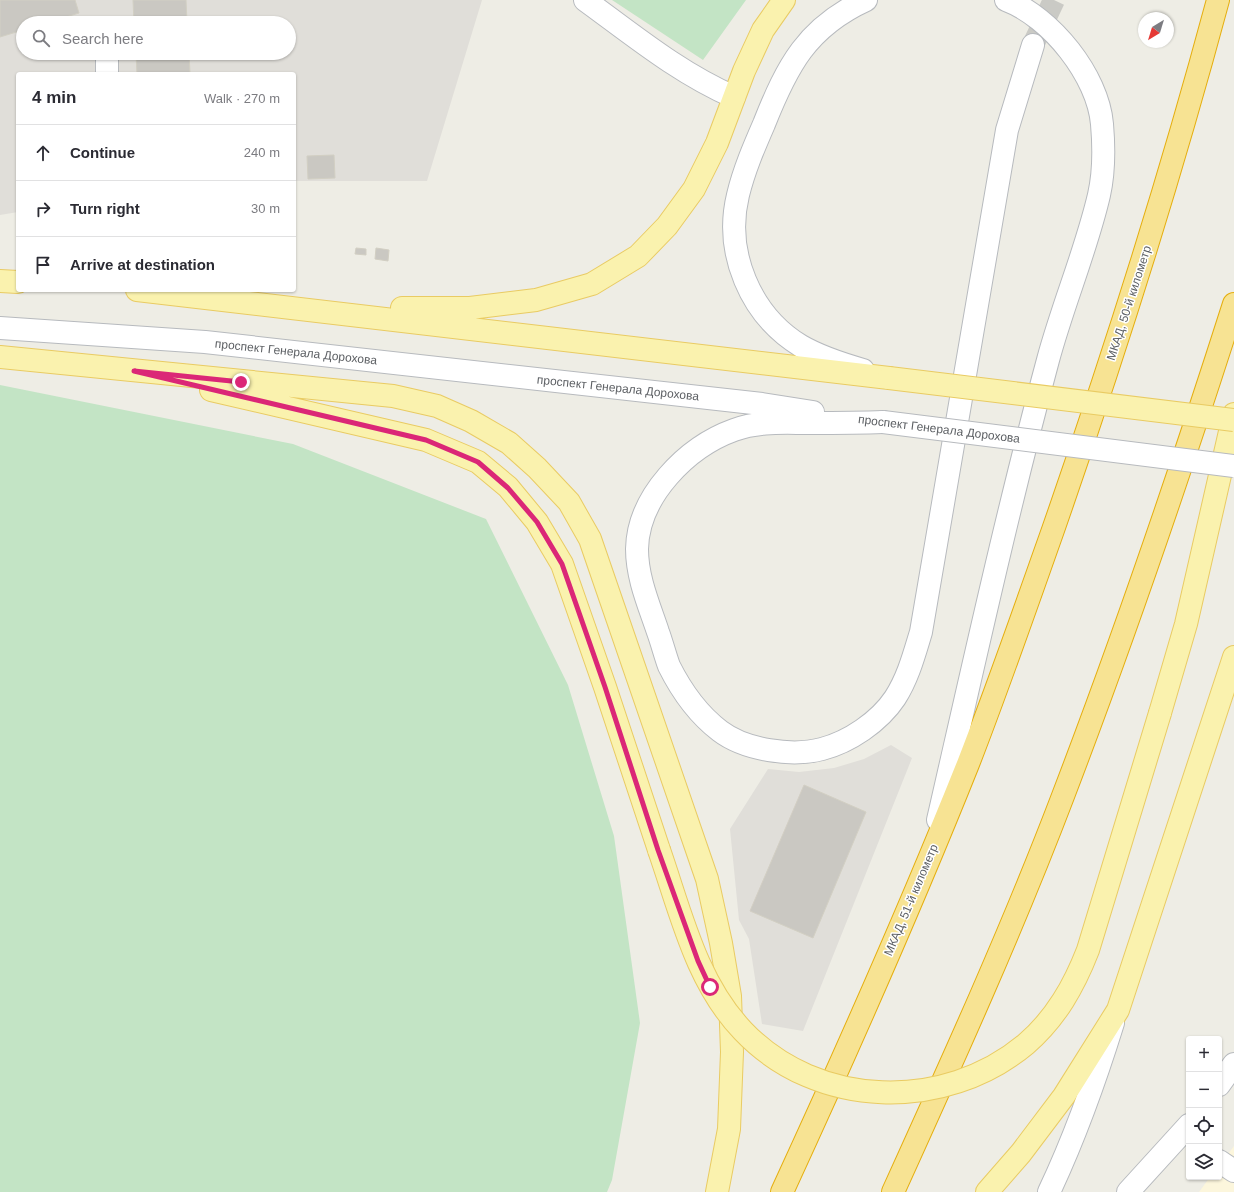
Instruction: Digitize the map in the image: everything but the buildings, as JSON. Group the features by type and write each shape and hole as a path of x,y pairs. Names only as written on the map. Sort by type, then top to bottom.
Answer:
{"highway":[{"name":"МКАД, 50-й километр","path":"1027,603 1091,422 1146,250 1196,81 1218,0"},
{"path":"893,1192 995,962 1062,799 1122,637 1186,454 1234,304"},
{"name":"МКАД, 51-й километр","path":"782,1192 845,1055 930,855 968,762 1027,603"}],"main road":[{"path":"294,307 470,308 536,300 592,284 638,256 667,226 694,188 717,143 734,97 763,30 784,0"},
{"path":"0,281 16,282"},
{"path":"155,292 294,307 1234,420"},
{"path":"0,357 393,396 437,406 471,421 509,443 537,468 569,502 590,539 707,879 721,943 730,996 732,1052 729,1129 717,1192"},
{"path":"134,371 426,440 478,462 508,488 537,522 562,564 608,694 658,850 698,961 710,987 725,1010 744,1032 765,1050 795,1069 814,1078 841,1087 869,1092 897,1093 925,1091 952,1084 979,1074 1004,1060 1026,1043 1055,1012 1078,976 1088,950 1186,624 1234,414"},
{"path":"987,1192 1021,1153 1064,1096 1118,1010 1234,657"}],"street":[{"path":"586,0 666,60 709,86 734,97"},
{"path":"866,0 844,10 815,33 792,63 769,110 751,154 738,196 734,238 739,267 756,301 776,326 801,346 841,363 889,378"},
{"path":"930,855 998,560 1049,358 1099,193 1103,159 1102,122 1095,94 1077,62 1054,32 1030,13 1006,0"},
{"path":"883,422 770,423 735,430 706,443 677,467 656,491 643,517 637,548 641,581 670,666 695,708 721,732 749,746 786,752 822,749 852,737 875,720 894,700 909,672 921,632 1007,130 1033,45"},
{"path":"107,60 107,72"},
{"name":"проспект Генерала Дорохова","path":"0,328 213,343 762,404 883,422 1234,466"},
{"path":"1049,1192 1069,1150 1095,1083 1118,1010"},
{"path":"1222,1081 1234,1064"},
{"path":"1128,1192 1186,1134"},
{"path":"1222,1163 1234,1171"}],"shaded area":[{"path":"0,0 482,0 427,181 296,181 296,72 16,72 16,212 0,215"},
{"path":"891,745 912,758 803,1031 762,1024 749,939 739,920 730,829 768,769 799,772 834,768 864,759"},
{"path":"1234,1146 1234,1192 1199,1192 1208,1180 1222,1180 1222,1162"}],"green space":[{"path":"612,0 746,0 703,60"},
{"path":"0,385 293,444 486,519 568,685 614,836 640,1023 612,1180 607,1192 0,1192"}],"tunnel":[{"path":"1033,45 1054,0"}],"route":[{"path":"241,382 134,371 426,440 478,462 508,488 537,522 562,564 605,687 658,850 698,961 710,987"}]}
